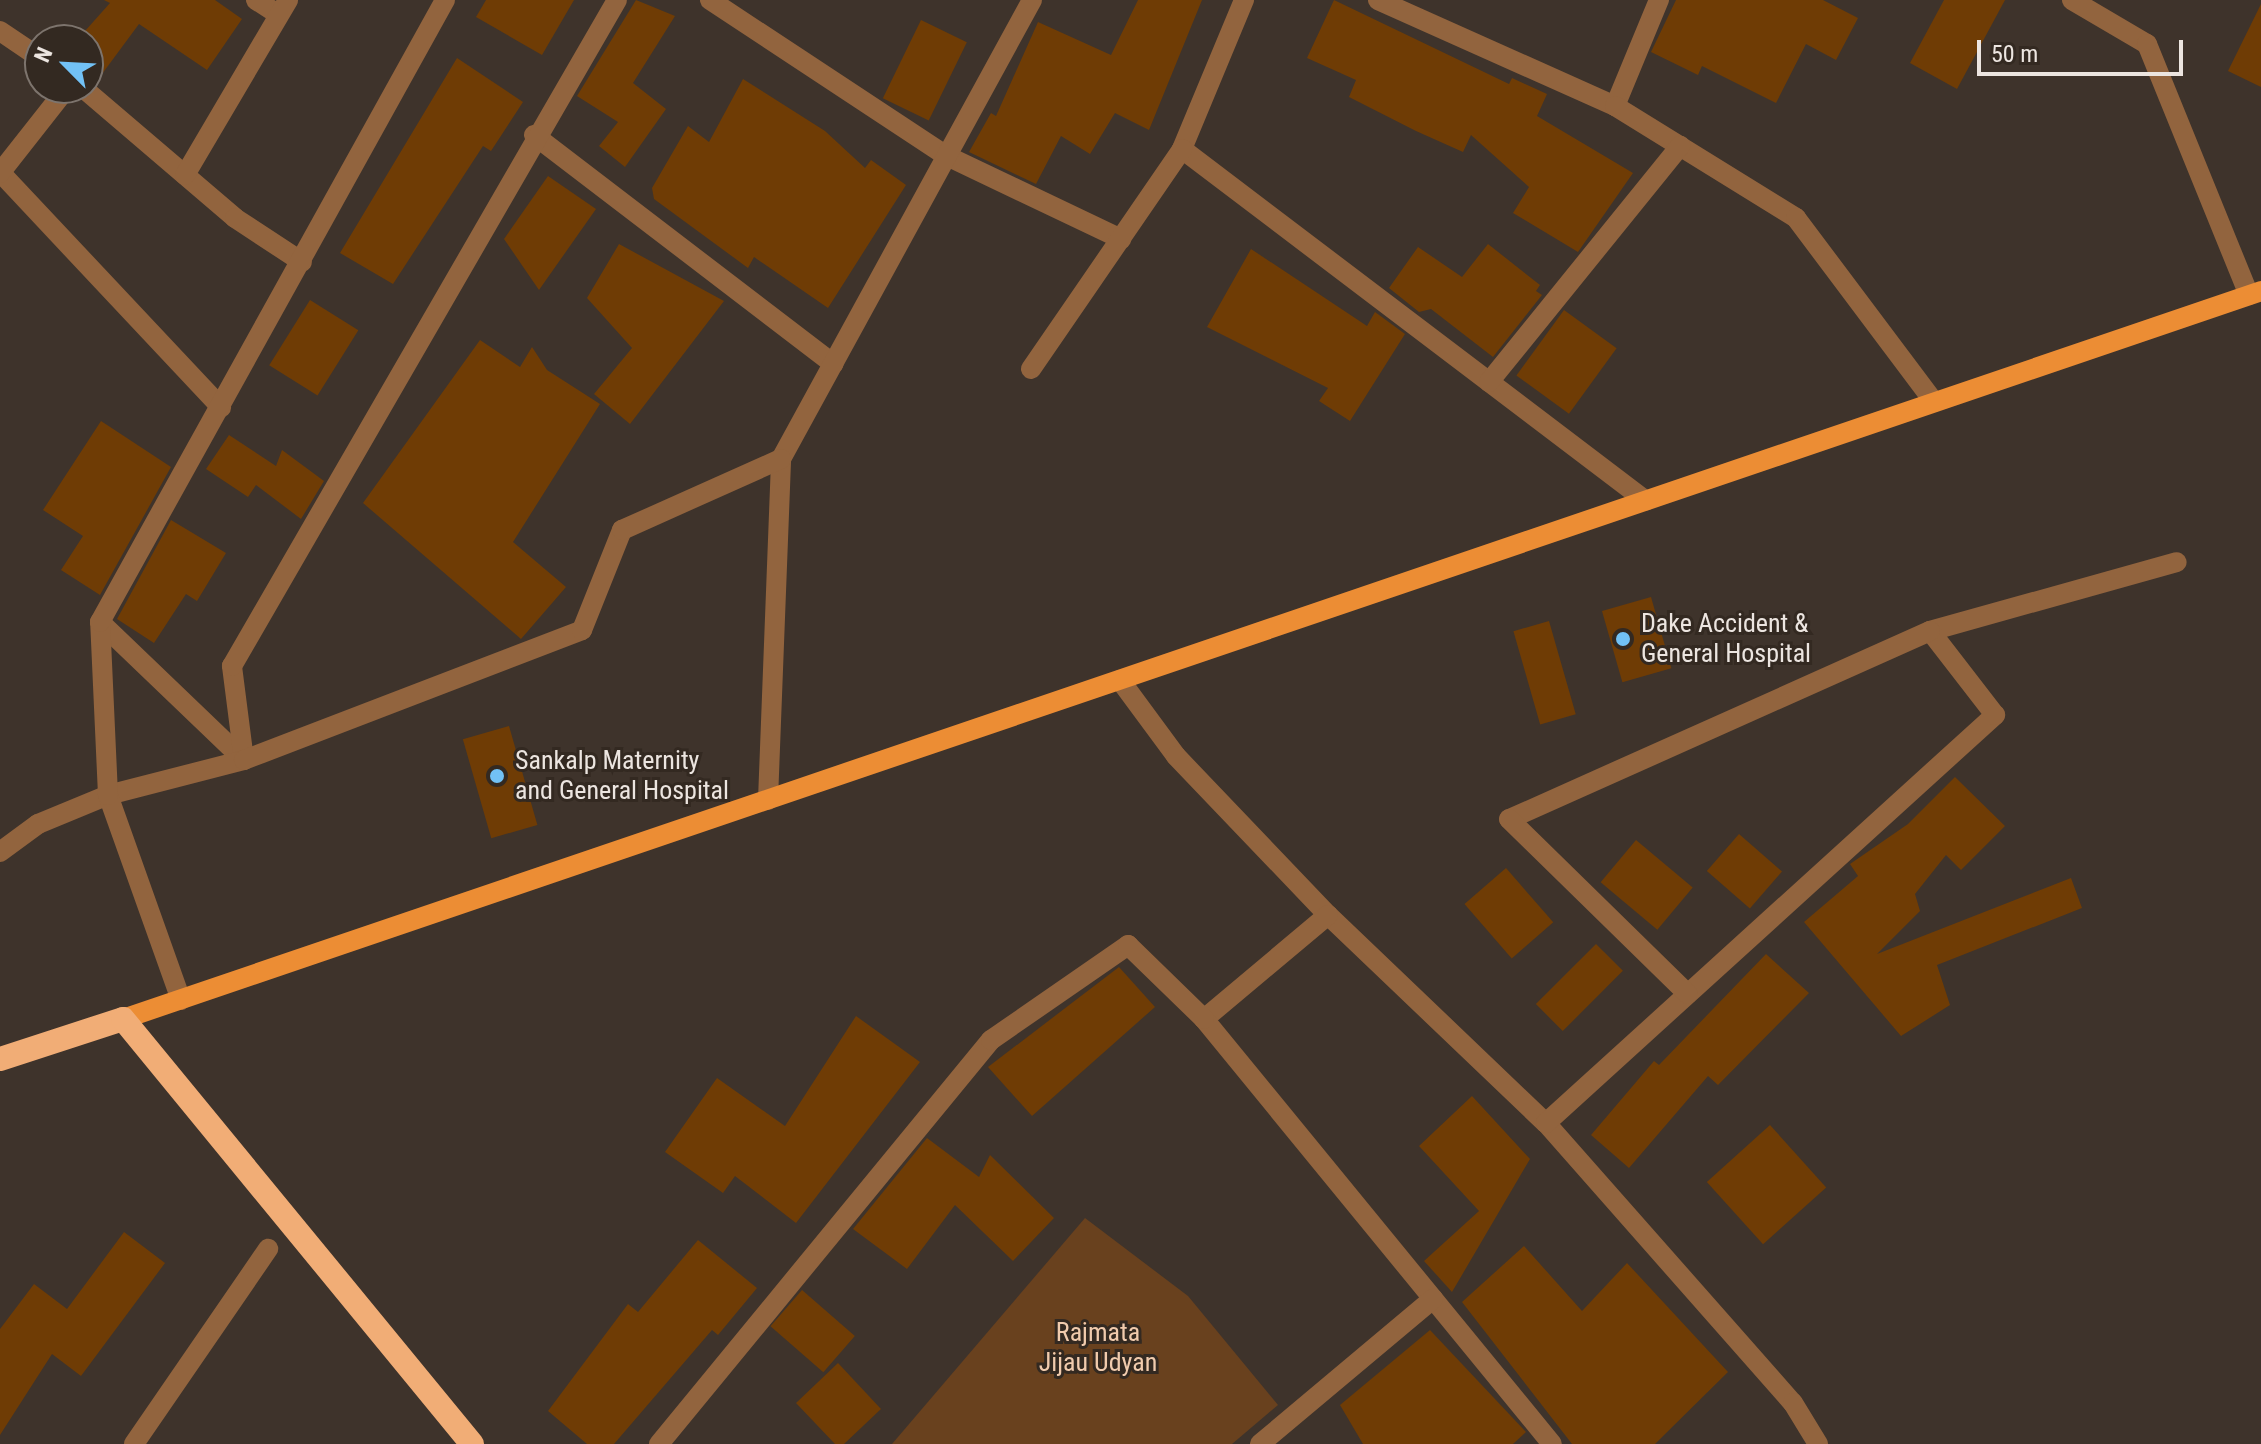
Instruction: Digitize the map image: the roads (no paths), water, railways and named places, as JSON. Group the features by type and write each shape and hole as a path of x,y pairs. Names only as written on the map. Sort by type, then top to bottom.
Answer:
{"highway":[{"path":"0,1059 123,1019 472,1444"}],"main road":[{"path":"123,1019 2255,293"}],"street":[{"path":"185,175 283,8 256,0"},
{"path":"181,1000 108,795 100,622 445,0"},
{"path":"244,760 232,666 534,135 617,0"},
{"path":"710,0 947,156 1121,239"},
{"path":"768,800 781,459 1032,0"},
{"path":"1031,369 1182,149 1244,0"},
{"path":"1378,0 1615,106 1796,218 1934,402"},
{"path":"1615,106 1659,0"},
{"path":"2072,0 2147,44 2255,293"},
{"path":"0,31 24,47"},
{"path":"54,104 0,172 221,407"},
{"path":"102,104 185,175 302,262"},
{"path":"534,135 833,364"},
{"path":"1489,382 1680,146"},
{"path":"1182,149 1646,501"},
{"path":"2,847 38,824 108,795 244,760 582,630 622,530 781,459"},
{"path":"1688,994 1509,819 1930,631 2177,562"},
{"path":"100,622 244,760"},
{"path":"1546,1123 1995,715 1930,631"},
{"path":"1120,680 1176,756 1328,915 1546,1123 1793,1403 1818,1444"},
{"path":"1204,1019 1328,915"},
{"path":"659,1444 991,1040 1128,945 1204,1019 1433,1299 1543,1441"},
{"path":"134,1444 268,1249"},
{"path":"1260,1444 1433,1299"}],"place":[{"name":"Dake Accident & General Hospital","path":"1623,639"},
{"name":"Sankalp Maternity and General Hospital","path":"497,776"}],"park label":[{"name":"Rajmata Jijau Udyan","path":"1098,1348"}]}
